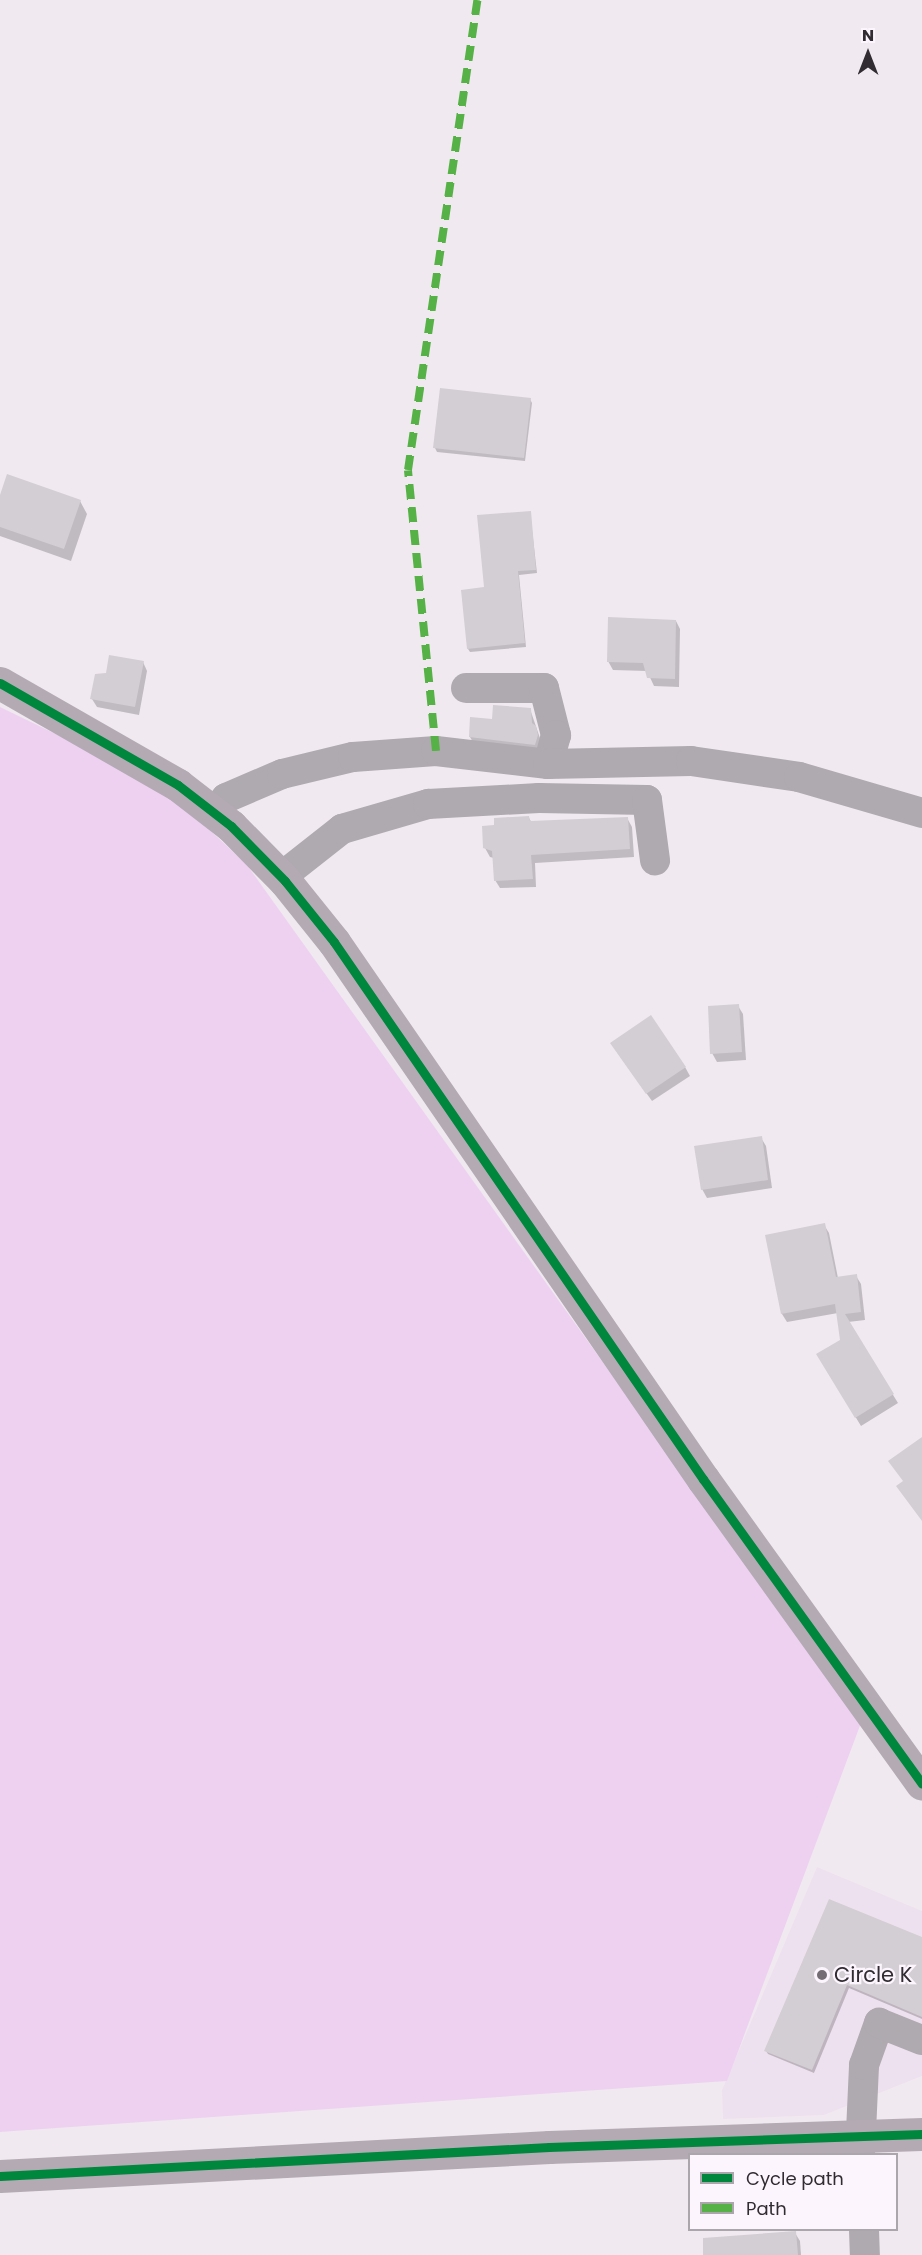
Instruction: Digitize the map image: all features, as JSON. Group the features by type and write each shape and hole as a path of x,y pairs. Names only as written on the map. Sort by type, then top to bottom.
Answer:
{"main road":[{"path":"0,683 178,785 231,826 281,877 334,942 703,1479 922,1784"},
{"path":"0,2176 549,2146 860,2145 922,2134"}],"street":[{"path":"466,688 544,688 556,735 548,764"},
{"path":"214,813 226,798 282,774 353,757 436,751 548,764 691,761 799,777 922,813"},
{"path":"281,877 342,829 428,804 538,798 647,800 655,860"},
{"path":"860,2145 864,2065 879,2024 922,2040"},
{"path":"864,2231 865,2255"}],"shaded area":[{"path":"0,707 163,786 247,865 861,1723 727,2081 0,2132"},
{"path":"817,1867 922,1911 922,2076 824,2115 723,2119 722,2090"}],"building":[{"path":"440,388 531,398 524,458 433,448"},
{"path":"7,474 81,500 64,549 0,527 0,495"},
{"path":"531,511 536,570 518,571 525,643 467,649 461,590 484,587 477,515"},
{"path":"608,617 676,620 675,679 647,678 643,663 607,662"},
{"path":"109,655 144,661 135,707 90,699 95,674 106,673"},
{"path":"493,705 531,708 532,723 536,726 538,735 535,745 469,737 470,717 492,719"},
{"path":"529,816 530,821 628,817 630,849 531,855 533,879 494,881 492,851 483,848 482,826 494,825 494,818"},
{"path":"739,1004 742,1052 710,1054 708,1006"},
{"path":"651,1015 686,1067 646,1094 610,1043"},
{"path":"762,1136 768,1180 701,1190 694,1146"},
{"path":"825,1223 836,1277 857,1274 861,1312 845,1314 894,1394 855,1418 816,1354 840,1340 835,1304 781,1314 765,1235"},
{"path":"922,1437 922,1521 896,1486 903,1481 888,1461"},
{"path":"829,1899 922,1937 922,2017 847,1985 812,2070 764,2051"},
{"path":"796,2231 798,2255 703,2255 703,2238"}],"marked path":[{"path":"436,751 408,470 477,0"}],"cycle path":[{"path":"0,683 178,785 231,826 285,881 334,942 703,1479 922,1784"},
{"path":"0,2176 549,2147 922,2134"}],"place":[{"name":"Circle K","path":"822,1975"}]}
